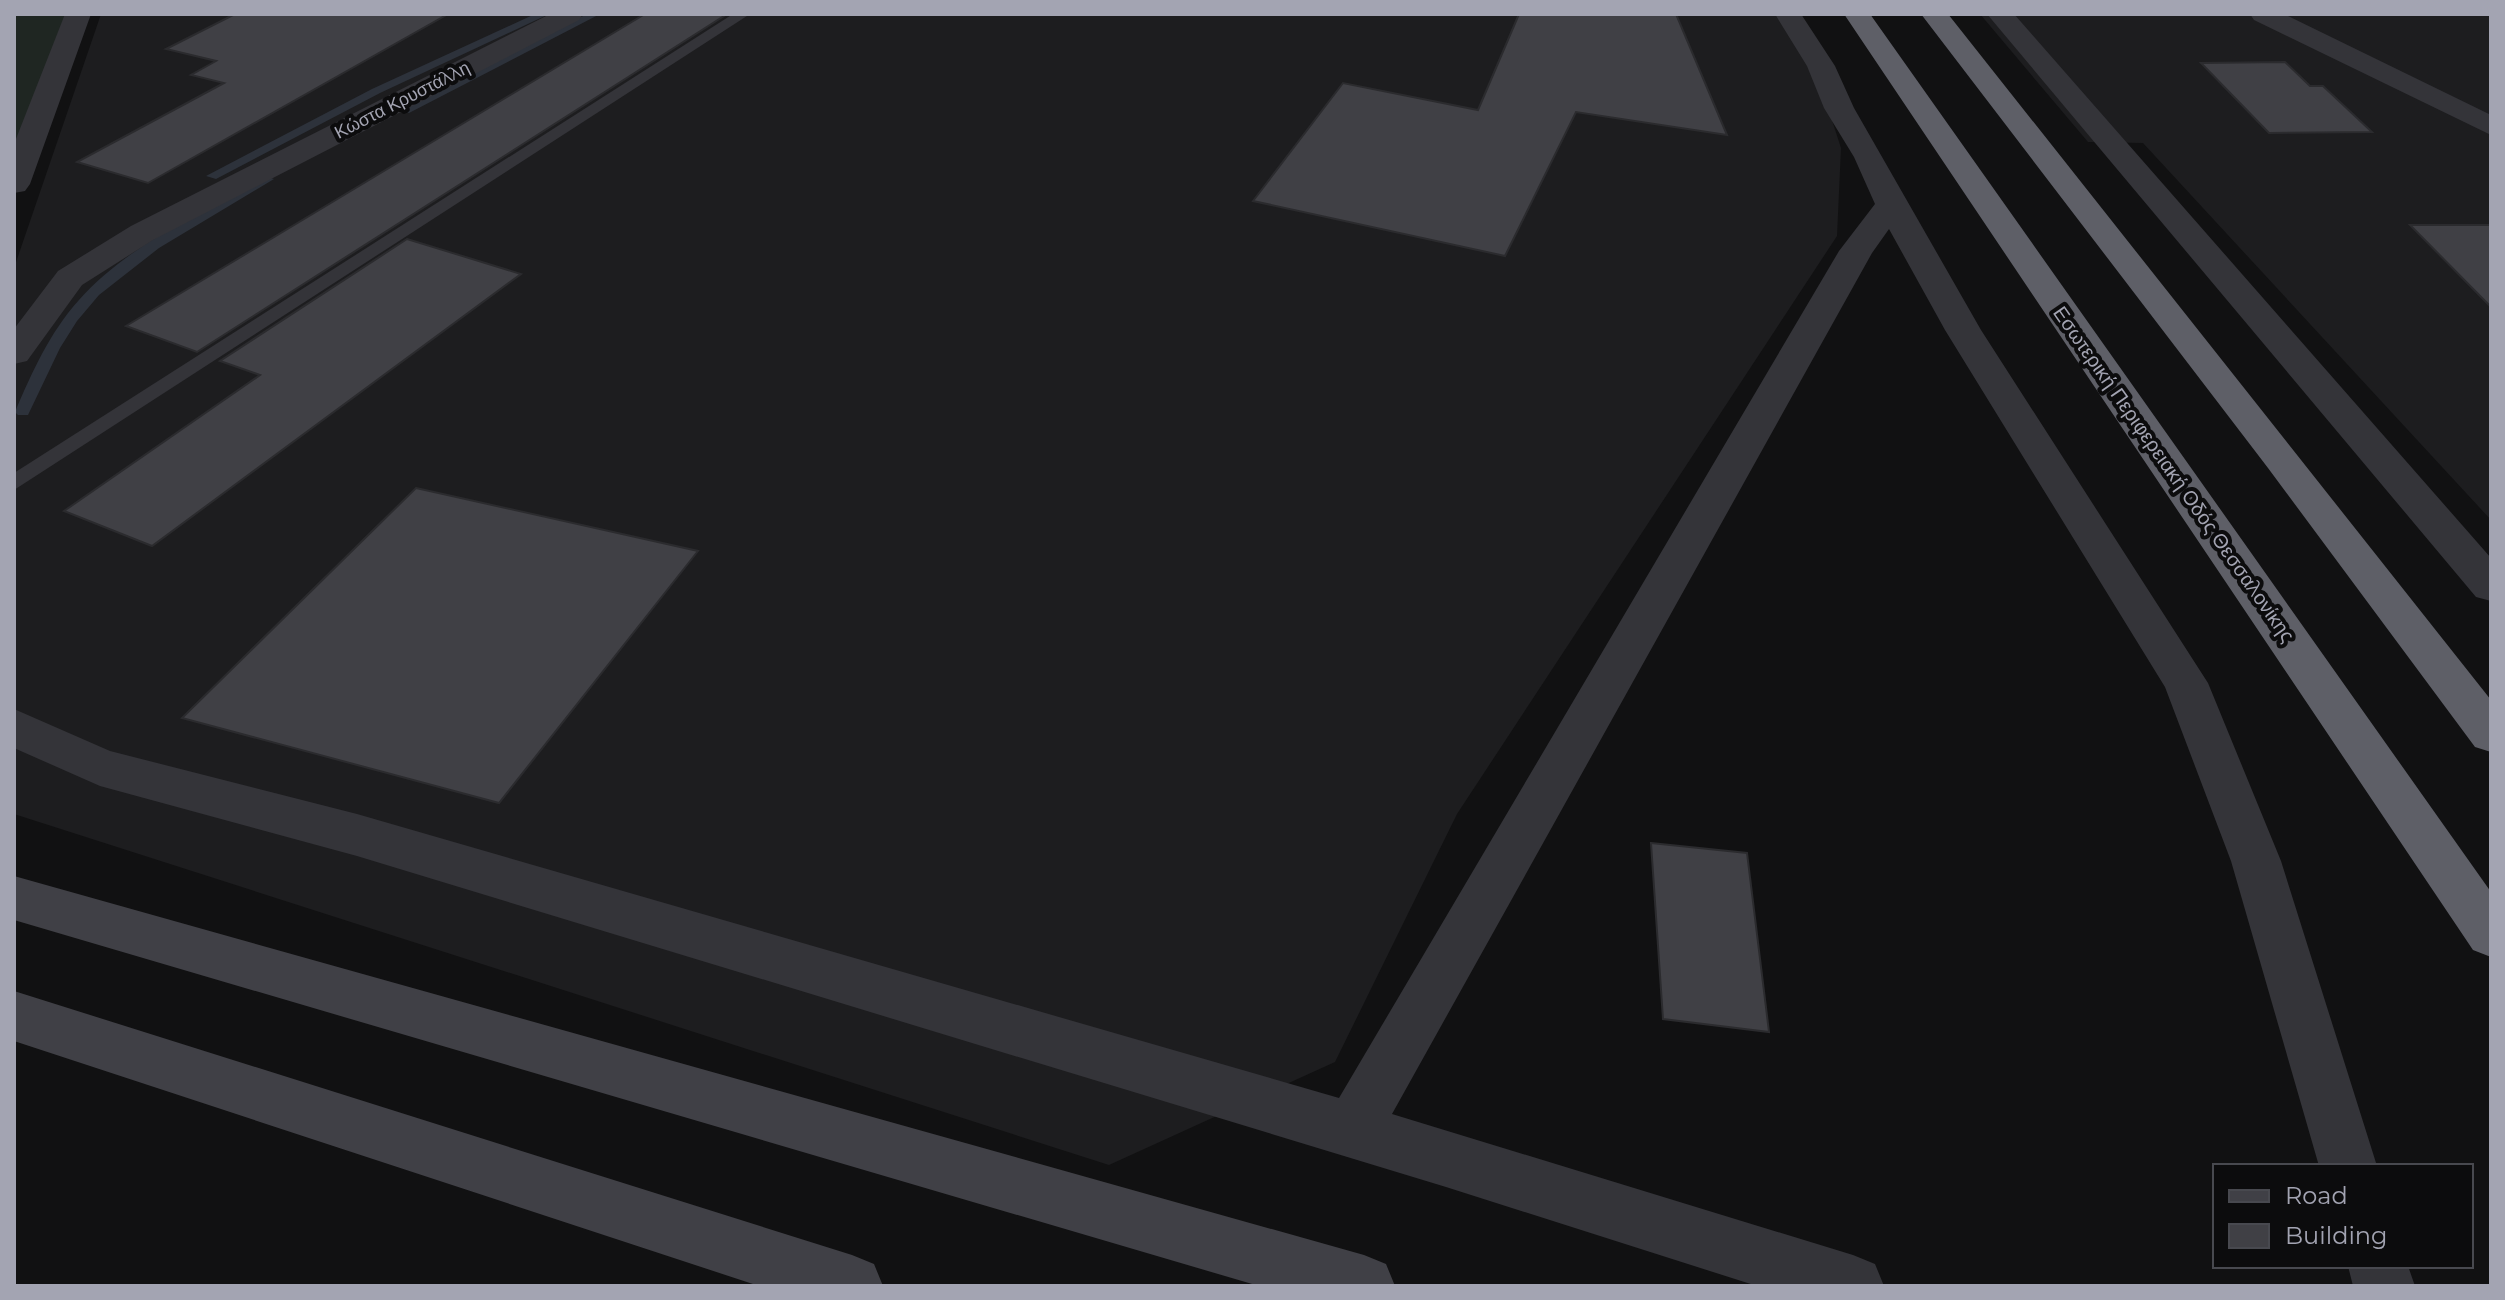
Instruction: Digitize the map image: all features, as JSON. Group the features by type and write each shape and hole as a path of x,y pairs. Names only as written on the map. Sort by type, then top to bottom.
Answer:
{"highway":[{"name":"Εσωτερική Περιφερειακή Οδός Θεσσαλονίκης","path":"1857,14 2491,934"},
{"path":"1934,14 2282,459 2491,734"}],"street":[{"path":"14,184 78,14"},
{"name":"Κώστα Κρυστάλλη","path":"14,353 70,278 142,233 570,14"},
{"path":"1788,14 1821,66 1839,108 1963,330 2186,683 2256,861 2347,1164"},
{"path":"2000,14 2491,586"},
{"path":"2263,14 2491,126"},
{"path":"1352,1130 1856,251 1891,204"},
{"path":"1856,251 1890,248 1922,259"},
{"path":"14,727 100,767 372,840 1352,1130 1853,1286"},
{"path":"14,898 1364,1286"},
{"path":"14,1016 852,1286"}],"lane":[{"path":"14,483 743,14"}],"shaded area":[{"path":"14,14 75,14 14,159"},
{"path":"101,14 1781,14 1817,74 1841,148 1837,236 1457,814 1335,1062 1109,1165 14,814 14,268"},
{"path":"1980,14 2491,14 2491,520 2143,143 2088,142"}],"building":[{"path":"235,14 448,14 148,183 77,162 224,83 191,75 216,61 166,49"},
{"path":"645,14 727,14 197,352 126,326"},
{"path":"1519,14 1676,14 1727,135 1576,112 1505,256 1253,201 1343,83 1478,110"},
{"path":"2285,62 2310,86 2323,86 2372,132 2269,133 2201,63"},
{"path":"2410,225 2491,225 2491,307"},
{"path":"407,239 521,274 152,546 64,511 260,375 220,361"},
{"path":"416,488 698,551 499,803 182,718"},
{"path":"1651,843 1747,853 1769,1032 1663,1019"}],"waterway":[{"path":"212,176 376,91 544,14"},
{"path":"405,110 595,14"},
{"path":"23,412 52,348 94,292 154,245 268,179"}]}
